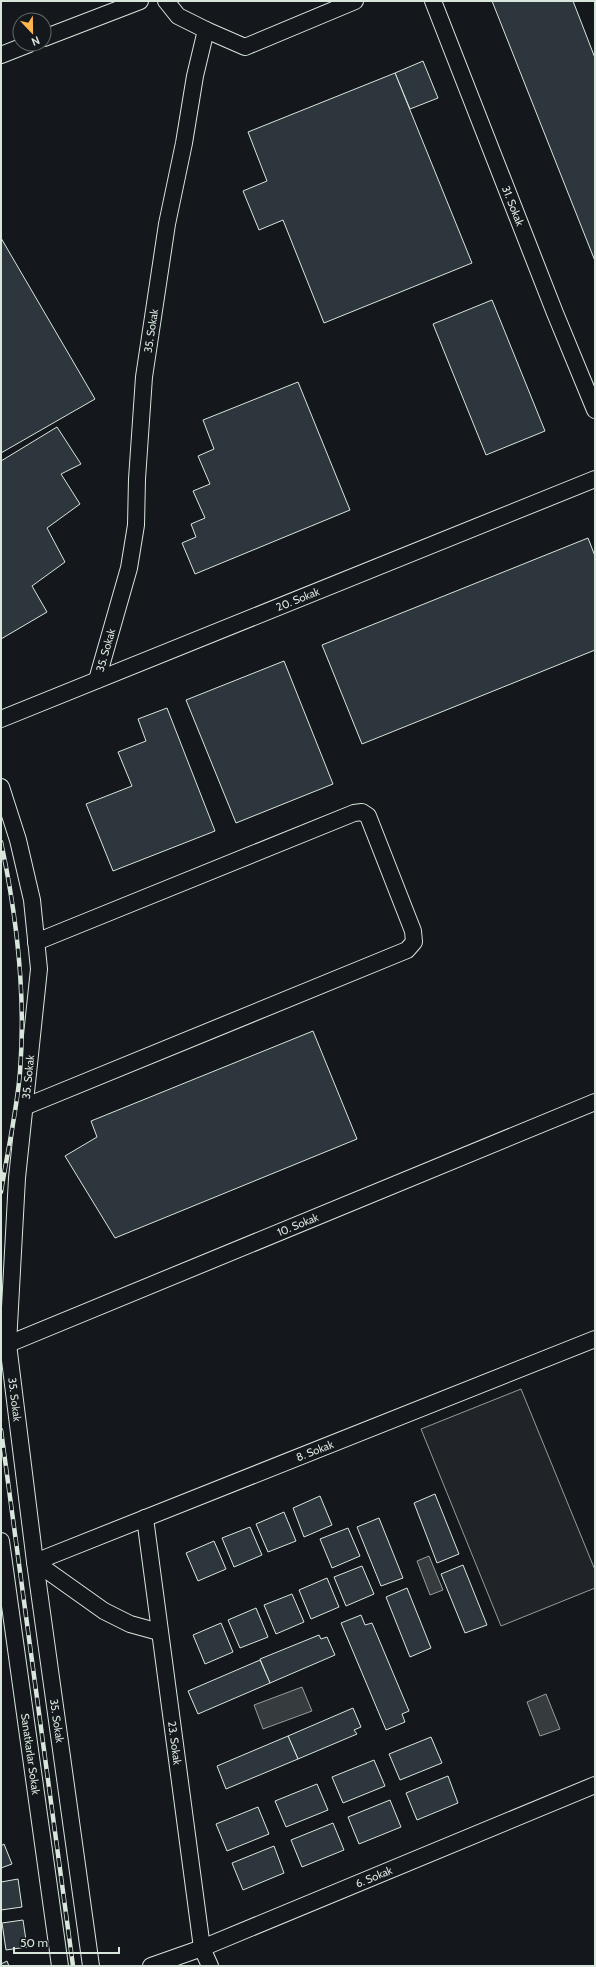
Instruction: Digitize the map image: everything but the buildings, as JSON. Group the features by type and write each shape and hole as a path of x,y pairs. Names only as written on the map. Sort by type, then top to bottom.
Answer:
{"street":[{"path":"52,35 140,1"},
{"path":"166,1 178,16 245,47 355,1"},
{"name":"31. Sokak","path":"433,1 555,313 595,410"},
{"name":"35. Sokak","path":"97,680 129,568 136,525 137,479 144,377 167,224 184,143 195,76 206,30"},
{"path":"1,55 12,51"},
{"name":"20. Sokak","path":"1,719 595,479"},
{"name":"35. Sokak","path":"1,787 18,840 32,900 39,970 17,1178 4,1345 92,1966"},
{"path":"24,1107 407,950 414,942 413,931 368,816 362,812 354,813 36,942"},
{"name":"10. Sokak","path":"4,1345 595,1102"},
{"name":"8. Sokak","path":"35,1562 595,1340"},
{"name":"23. Sokak","path":"145,1518 202,1948 210,1966"},
{"name":"Sanatkarlar Sokak","path":"1,1541 4,1592 60,1966"},
{"path":"35,1562 104,1611 130,1624 159,1632"},
{"name":"6. Sokak","path":"151,1966 202,1948 595,1785"}],"shaded area":[{"path":"521,1389 595,1570 595,1588 501,1626 421,1429"},
{"path":"429,1556 443,1590 430,1595 417,1561"},
{"path":"302,1687 312,1711 263,1729 254,1705"},
{"path":"546,1694 560,1729 540,1736 527,1702"}],"railway":[{"path":"1,842 16,927 22,1014 19,1087 1,1192"},
{"path":"1,1430 73,1966"}]}
